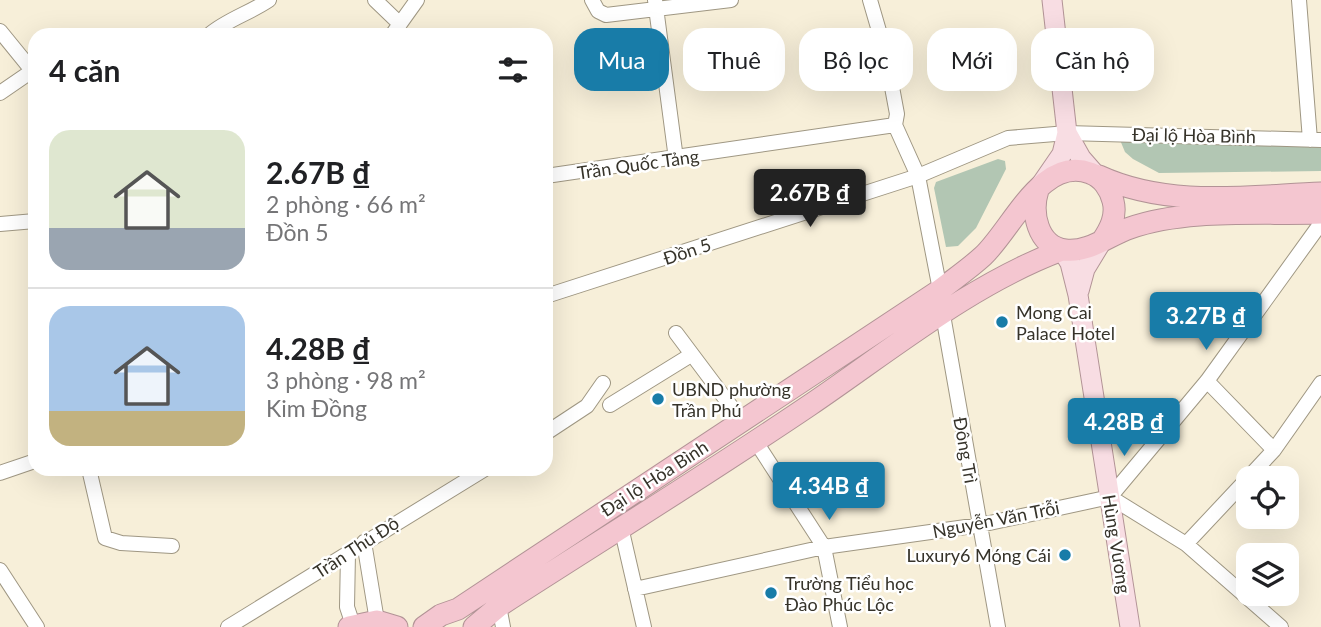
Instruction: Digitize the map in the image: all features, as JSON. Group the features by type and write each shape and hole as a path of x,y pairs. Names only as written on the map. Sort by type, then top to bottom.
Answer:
{"highway":[{"path":"1321,193 1161,196 1121,187 1095,174 1070,169 1058,172 1039,188 1034,213 1043,235 1062,250 1084,249 1132,227 1187,217 1321,213"},
{"path":"1095,174 1111,193 1115,205 1114,218 1102,241"},
{"name":"Đại lộ Hòa Bình","path":"424,627 441,615 458,608 940,290 983,256 1039,188"},
{"name":"Đại lộ Hòa Bình","path":"474,627 499,606 756,442 943,315 1014,270 1062,250"},
{"path":"940,290 943,315"},
{"path":"742,421 756,442"},
{"path":"613,505 623,526"},
{"path":"351,626 387,624"}],"main road":[{"path":"1052,0 1068,133 1081,158 1095,174"},
{"path":"1039,188 1062,154 1068,133"},
{"path":"1078,295 1085,269 1102,241"},
{"name":"Hùng Vương","path":"1062,250 1070,263 1078,295 1130,627"}],"street":[{"path":"218,28 247,15 269,0"},
{"path":"375,0 395,28"},
{"path":"397,28 417,0"},
{"path":"592,0 598,11 607,15 655,3 731,0"},
{"path":"870,0 891,79 897,114 895,125 918,176 940,290"},
{"path":"1298,0 1316,140"},
{"path":"655,3 676,159"},
{"path":"0,31 28,66"},
{"path":"0,93 28,75"},
{"name":"Trần Quốc Tảng","path":"553,175 895,125"},
{"name":"Đại lộ Hòa Bình","path":"1068,133 1316,140"},
{"name":"Đồn 5","path":"553,294 918,176 1008,138 1068,133"},
{"path":"0,224 28,222"},
{"path":"1276,625 1186,544 1110,497 1208,381 1321,223"},
{"name":"Đông Trì","path":"943,315 998,627"},
{"path":"676,333 742,421"},
{"path":"610,405 691,355"},
{"path":"1208,381 1274,450"},
{"path":"553,428 587,406 603,383"},
{"path":"1259,466 1274,450 1321,383"},
{"path":"756,442 824,547 840,627"},
{"path":"0,473 28,463"},
{"path":"91,476 105,538 121,543 172,546"},
{"name":"Trần Thủ Độ","path":"228,627 473,476"},
{"path":"1186,544 1236,491"},
{"name":"Nguyễn Văn Trỗi","path":"635,589 824,547 979,525 1110,497"},
{"path":"623,526 644,627"},
{"path":"364,542 387,624"},
{"path":"348,553 347,607 351,626"},
{"path":"0,570 37,627"},
{"path":"499,606 503,627"}],"green space":[{"path":"1120,140 1321,145 1321,171 1159,173 1133,159 1125,152"},
{"path":"998,159 1005,161 1006,169 976,228 958,246 946,247 934,188 936,182"}],"place":[{"name":"Mong Cai Palace Hotel","path":"1002,322"},
{"name":"UBND phường Trần Phú","path":"658,399"},
{"name":"Luxury6 Móng Cái","path":"1065,555"},
{"name":"Trường Tiểu học Đào Phúc Lộc","path":"771,593"}]}
